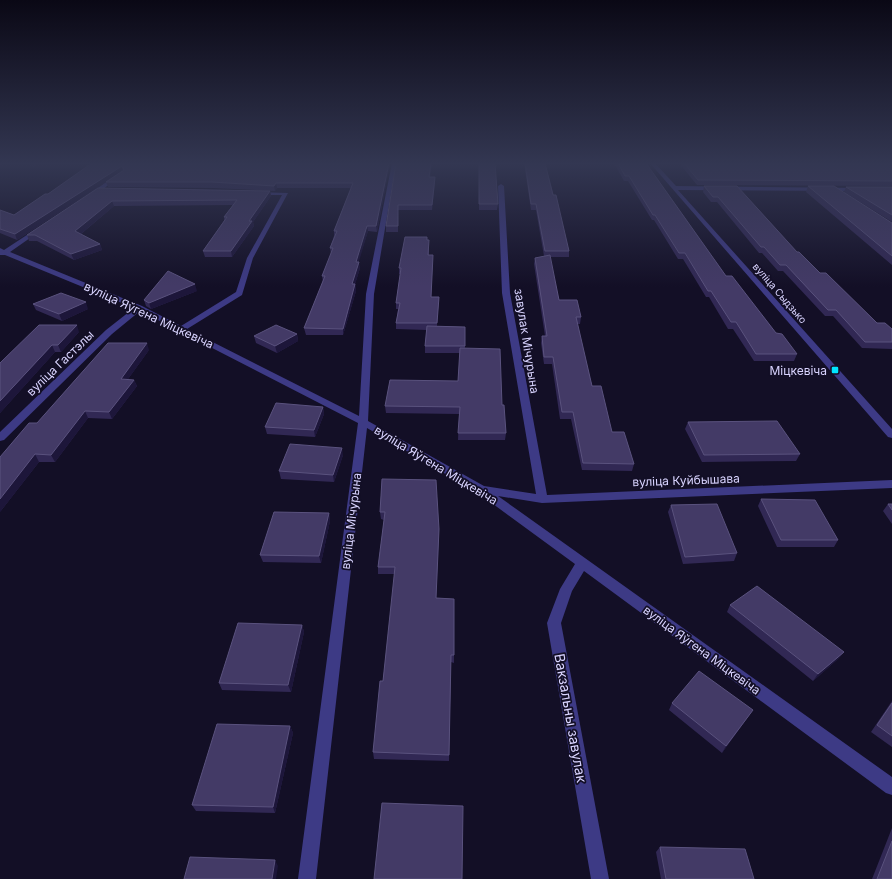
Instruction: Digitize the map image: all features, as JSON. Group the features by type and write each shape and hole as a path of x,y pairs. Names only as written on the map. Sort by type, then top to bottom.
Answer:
{"street":[{"path":"179,330 239,293 250,258 280,204"},
{"name":"вуліца Мічурына","path":"307,879 362,422 370,294 387,204"},
{"name":"завулак Мічурына","path":"502,204 506,293 542,499"},
{"name":"вуліца Сыдзько","path":"688,204 892,435"},
{"path":"2,252 45,226"},
{"name":"вуліца Яўгена Міцкевіча","path":"2,252 139,308 179,330 214,345 362,422 482,490 582,564 892,787"},
{"name":"вуліца Гастэлы","path":"0,438 109,332 139,308"},
{"name":"вуліца Куйбышава","path":"482,490 542,499 892,484"},
{"name":"Вакзальны завулак","path":"582,564 566,590 554,623 600,879"}],"building":[{"path":"30,204 62,204 15,234 0,229 0,210 14,215"},
{"path":"74,204 108,204 75,231 100,244 71,254 35,235 27,235"},
{"path":"234,204 261,204 249,221 252,221 231,251 203,251 227,217 224,217"},
{"path":"345,204 381,204 376,226 367,226 356,262 359,262 352,284 355,284 343,329 304,328 325,276 322,276 333,248 330,248 337,231 334,231"},
{"path":"389,204 432,204 398,205 398,226 386,226"},
{"path":"536,204 558,204 569,251 545,251"},
{"path":"646,204 675,204 726,276 732,276 776,333 782,334 797,354 756,354 736,322 731,322 711,291 708,291 685,253 679,253 655,215 653,215"},
{"path":"724,204 753,204 797,252 799,252 820,273 826,273 877,323 885,323 892,329 892,342 865,342 836,310 828,310 786,265 780,265 764,247 761,247"},
{"path":"830,204 862,204 892,223 892,256"},
{"path":"874,204 892,204 892,215"},
{"path":"405,237 427,237 427,240 429,240 428,255 433,255 431,297 439,297 437,323 396,323 400,303 396,303 401,268 399,268"},
{"path":"550,255 559,300 577,300 581,317 576,317 592,386 601,386 612,432 624,432 634,464 583,463 573,412 562,412 553,357 544,357 542,336 547,336 535,258"},
{"path":"168,271 195,284 149,303 144,300"},
{"path":"61,293 86,302 59,314 33,304"},
{"path":"39,325 77,325 58,345 52,345 0,401 0,363"},
{"path":"276,325 297,334 275,346 254,336"},
{"path":"427,326 465,327 465,346 425,346"},
{"path":"108,343 147,343 121,379 134,380 109,412 85,411 51,455 35,454 0,499 0,457 29,423 37,423"},
{"path":"460,348 500,349 502,405 504,405 506,433 458,433 460,407 385,406 390,380 458,381"},
{"path":"276,403 323,407 314,430 265,427"},
{"path":"777,421 800,454 704,455 688,422"},
{"path":"290,444 342,448 333,475 279,471"},
{"path":"382,479 436,480 439,529 436,598 454,599 454,655 451,655 449,755 373,752 380,681 383,681 395,567 378,567 385,512 380,512"},
{"path":"761,499 815,500 838,540 781,540"},
{"path":"717,504 737,553 685,557 671,505"},
{"path":"888,504 892,504 892,510"},
{"path":"274,512 329,513 319,556 260,555"},
{"path":"757,586 844,652 818,674 730,605"},
{"path":"238,623 302,625 288,685 219,683"},
{"path":"699,671 753,710 726,746 672,703"},
{"path":"892,703 892,736 877,725"},
{"path":"217,724 290,726 273,807 192,805"},
{"path":"382,803 463,806 462,879 374,879"},
{"path":"892,841 892,879 877,879"},
{"path":"660,847 745,849 754,879 666,879"},
{"path":"190,857 275,860 272,879 184,879"}],"place":[{"name":"Міцкевіча","path":"835,370"}]}
